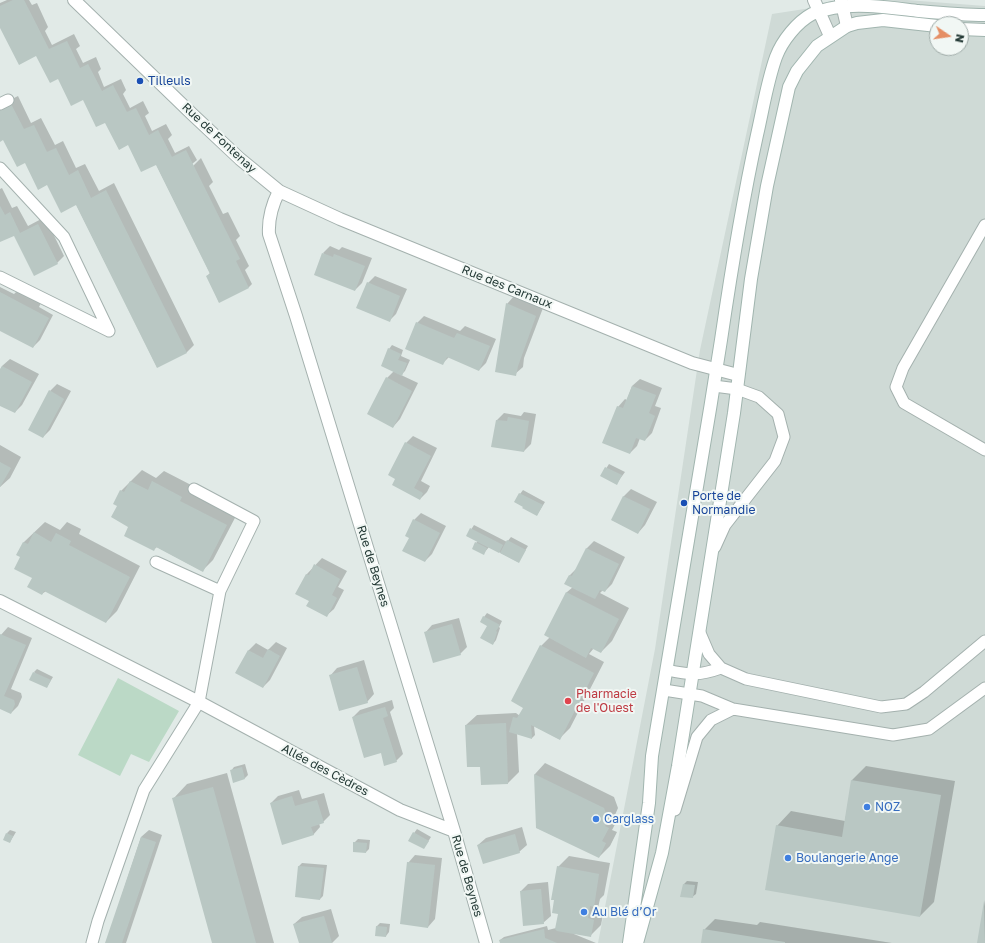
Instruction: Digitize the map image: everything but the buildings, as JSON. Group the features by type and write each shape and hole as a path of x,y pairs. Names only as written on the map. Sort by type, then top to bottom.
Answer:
{"main road":[{"name":"Rue de Fontenay","path":"74,0 197,119 256,173 279,191"},
{"path":"841,2 847,26"},
{"path":"629,943 649,802 652,756 714,386 730,281 751,163 777,53 793,30 816,6 841,2 878,4 936,12 985,15"},
{"path":"816,6 830,36"},
{"path":"637,943 662,853 678,766 713,552 752,271 767,186 789,87 796,70 817,46 847,26 857,23 883,20 929,25"},
{"path":"969,29 985,30"},
{"name":"Rue des Carnaux","path":"279,191 340,219 692,363 738,375"},
{"name":"Rue de Beynes","path":"279,191 268,223 269,234 298,323 454,831 486,943"},
{"name":"Allée des Cèdres","path":"0,601 200,702 400,810 454,831"}],"lane":[{"path":"0,168 64,237 109,330 0,277"},
{"path":"985,225 903,368 896,387 904,403 985,450"},
{"path":"713,552 725,525 775,461 784,437 778,414 759,398 736,389 714,386"},
{"path":"92,943 98,921 144,790 200,702 220,591 254,521 194,489"},
{"path":"156,562 220,591"},
{"path":"700,633 710,654 721,668 746,679 881,707 906,704 924,692 985,641"},
{"path":"667,670 693,675 706,673 721,668"},
{"path":"664,690 702,696 733,709 893,735 929,729 985,688"},
{"path":"662,853 697,737 711,720 733,709"}],"shaded area":[{"path":"863,0 907,0 985,6 985,943 598,943 655,649 700,350 772,14"}],"green space":[{"path":"118,678 179,711 149,762 131,754 120,776 78,755"}],"place":[{"name":"Tilleuls","path":"140,81"},
{"name":"Porte de Normandie","path":"684,503"},
{"name":"Pharmacie de l'Ouest","path":"568,701"},
{"name":"NOZ","path":"867,807"},
{"name":"Carglass","path":"596,819"},
{"name":"Boulangerie Ange","path":"788,858"},
{"name":"Au Blé d’Or","path":"584,912"}]}
